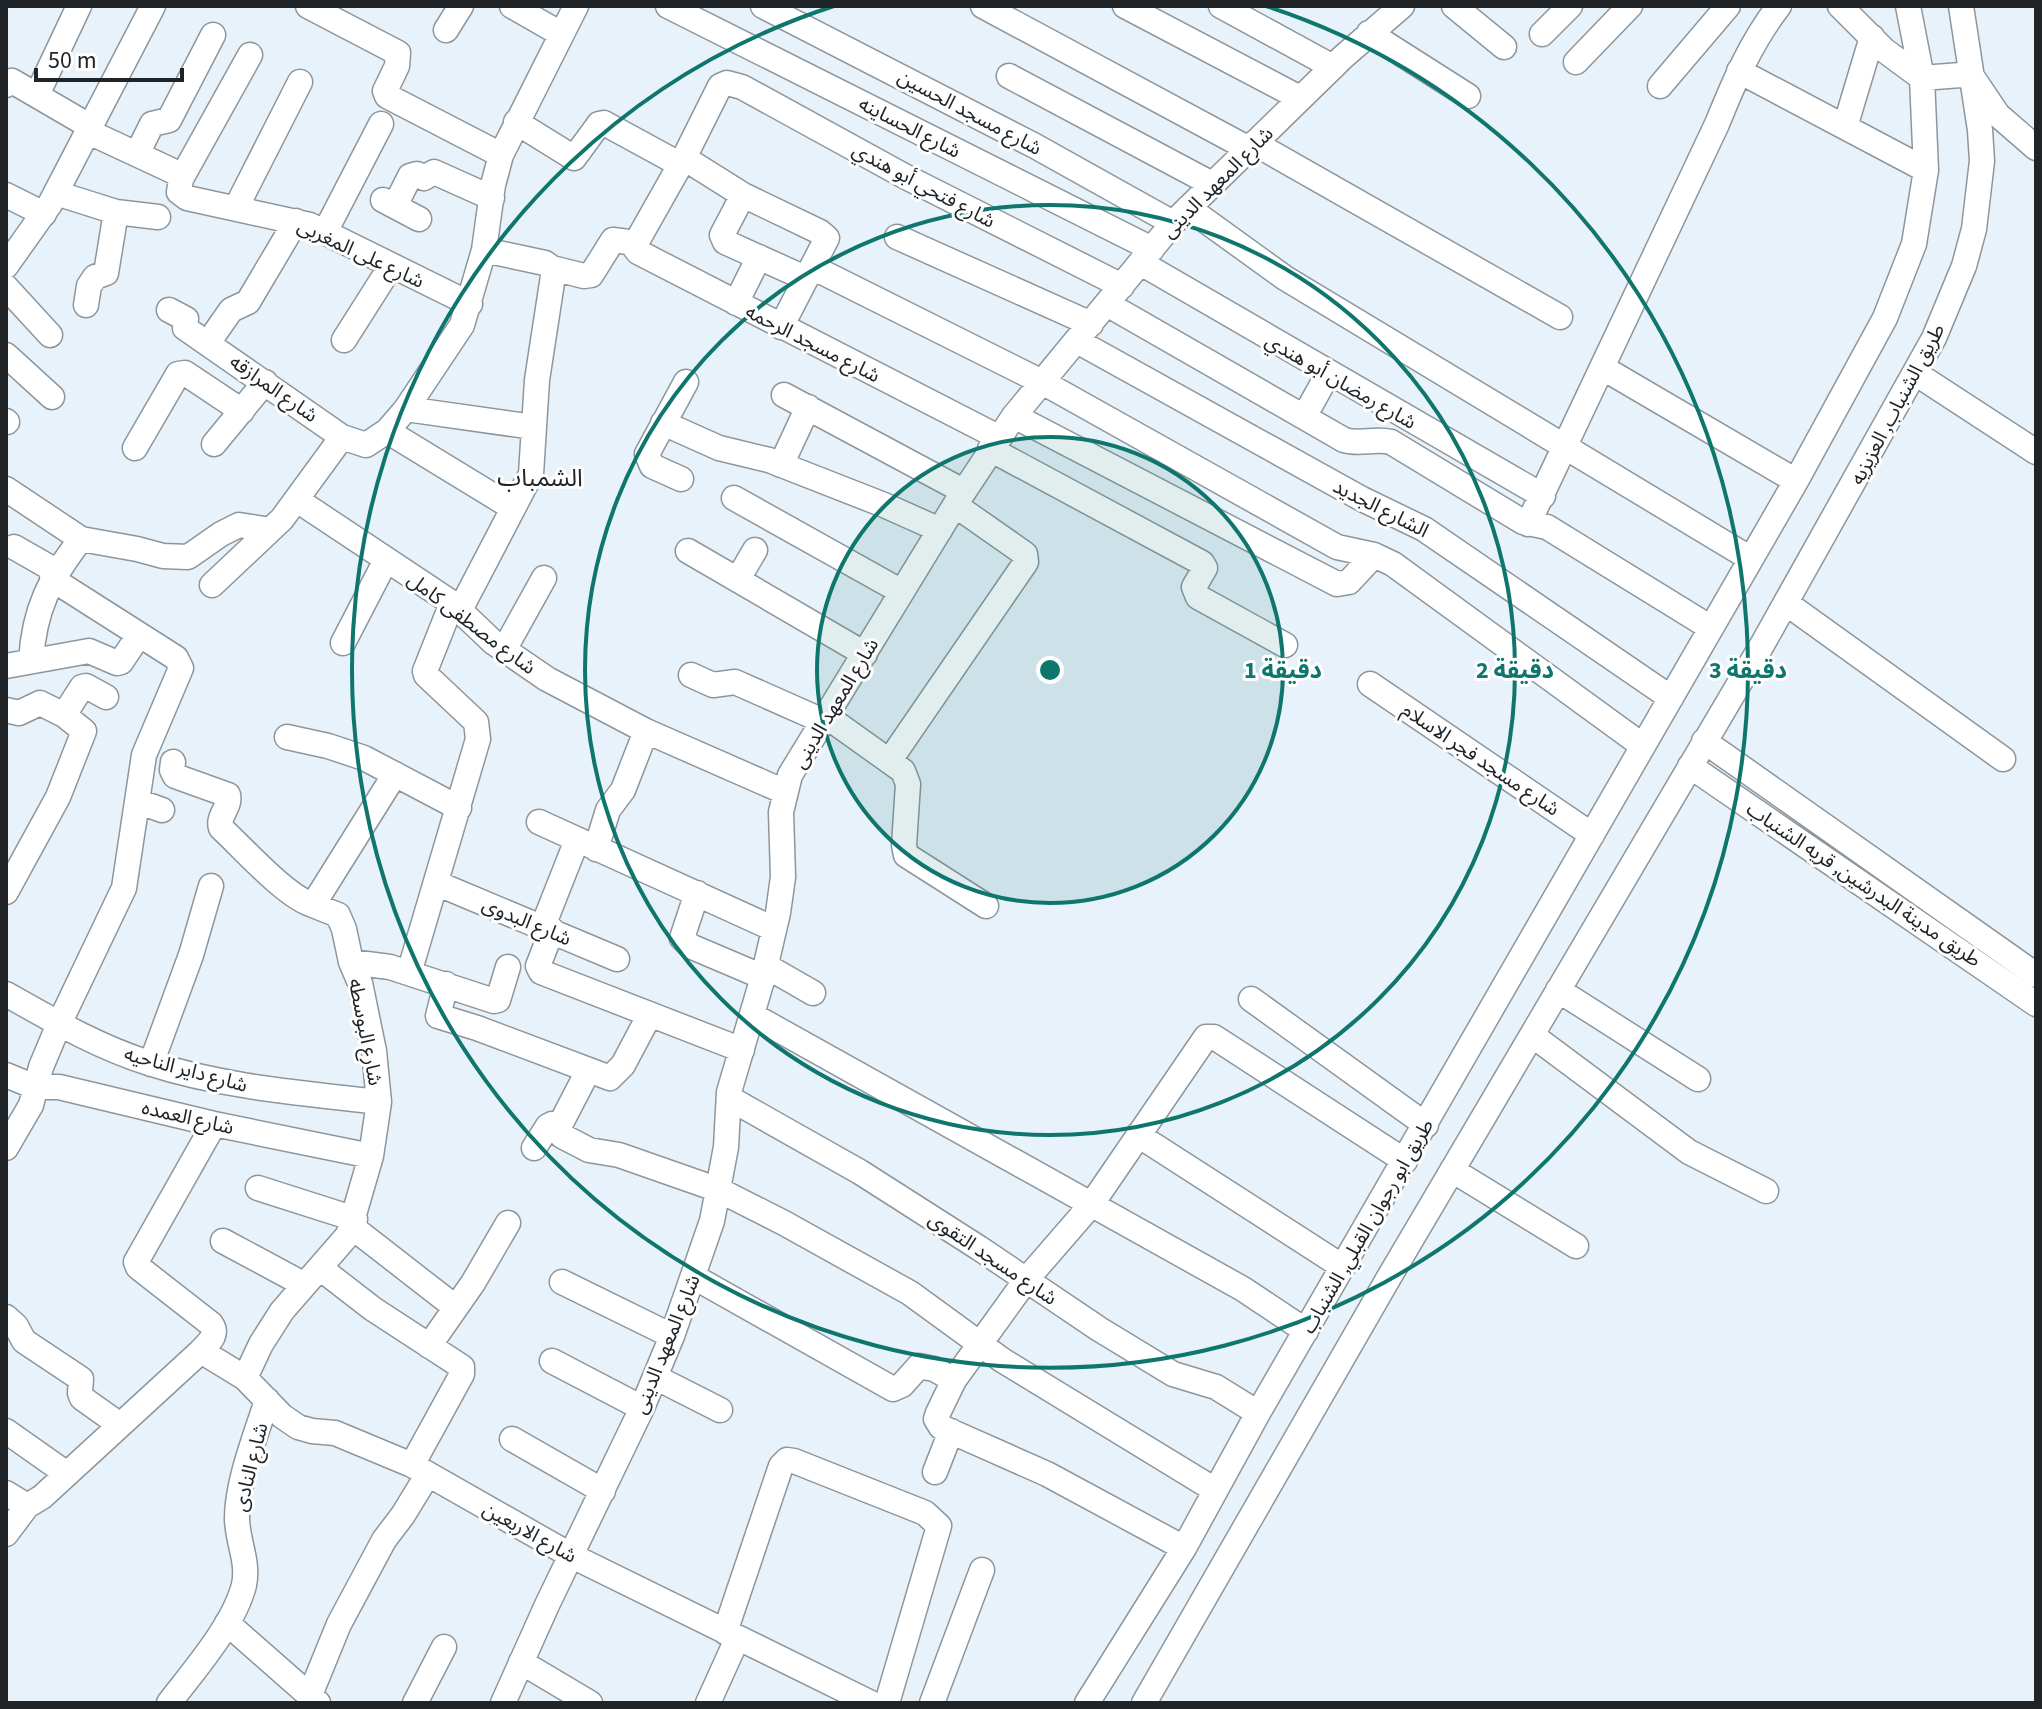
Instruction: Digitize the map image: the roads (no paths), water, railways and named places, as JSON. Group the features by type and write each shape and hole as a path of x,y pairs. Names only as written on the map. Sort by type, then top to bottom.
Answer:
{"street":[{"path":"37,95 79,6"},
{"path":"6,266 50,204 153,6"},
{"path":"308,6 398,53 397,66 385,91 387,96 501,155"},
{"path":"446,30 461,6"},
{"path":"512,6 561,34"},
{"path":"212,585 297,500 342,437 366,445 387,431 452,343 470,304 484,250 501,155 576,6"},
{"name":"شارع الحساينه","path":"668,6 1146,256"},
{"name":"شارع مسجد الحسين","path":"763,6 1180,216 1751,559"},
{"path":"983,6 1252,146 1560,317"},
{"path":"1125,6 1300,98"},
{"path":"1221,6 1333,67"},
{"name":"شارع المعهد الدينى","path":"503,1703 642,1408 694,1277 715,1211 729,1098 764,972 783,877 781,832 790,775 959,498 1014,416 1180,216 1300,98 1402,6"},
{"path":"1454,6 1504,47"},
{"path":"1542,34 1570,6"},
{"path":"1576,62 1630,6"},
{"path":"1660,86 1728,6"},
{"path":"1528,524 1717,124 1739,71 1779,6"},
{"path":"1840,6 1884,50 1948,77 2036,148"},
{"name":"طريق الشنباب, العزيزيه","path":"1690,766 1915,373 1951,302 1974,229 1982,161 1948,77 1908,6"},
{"name":"طريق الشنباب, العزيزيه","path":"1643,746 1796,481 1862,362 1902,280 1914,244 1926,170 1961,6"},
{"path":"1369,33 1468,96"},
{"path":"137,154 152,124 169,120 213,35"},
{"path":"1845,127 1872,37"},
{"path":"181,179 250,55"},
{"path":"1739,71 1926,170"},
{"path":"1009,76 1212,184"},
{"name":"شارع على المغربى","path":"6,85 12,81 90,130 177,173 181,179 178,188 182,196 296,221 325,232 470,304"},
{"path":"236,208 300,82"},
{"name":"شارع فتحي أبو هندي","path":"683,161 720,86 727,83 742,87 1114,295 1304,417 1354,443 1391,442 1528,524 1547,527 1711,628"},
{"path":"516,122 574,158 593,130 604,123 826,236 781,327"},
{"path":"325,232 381,124"},
{"path":"484,250 545,263 552,268 584,276 591,275 613,240 636,243 683,161"},
{"path":"419,219 389,203 410,176 417,174 424,178 434,172 492,198"},
{"path":"6,195 50,204 158,217"},
{"path":"743,195 723,239 759,257 809,272 1044,383 1337,547 1374,555 1393,564 1643,746"},
{"path":"86,305 89,286 95,277 106,273 116,212"},
{"path":"208,343 231,310 248,302 296,221"},
{"name":"الشارع الجديد","path":"897,237 1084,332 1362,499 1424,529 1671,698"},
{"name":"شارع مسجد الرحمه","path":"636,243 638,252 994,443 1202,563 1204,572 1194,587 1198,597 1285,645"},
{"name":"شارع رمضان أبو هندي","path":"1146,256 1328,374 1543,496"},
{"path":"736,303 759,257"},
{"path":"344,340 391,266"},
{"path":"409,973 459,808 478,730 469,714 425,671 456,607 531,474 537,380 552,268"},
{"path":"6,287 50,335"},
{"name":"شارع المرازقه","path":"169,310 186,319 185,328 342,437"},
{"path":"6,355 52,397"},
{"path":"1603,368 1796,481"},
{"path":"135,448 178,374 185,373 242,411"},
{"path":"1915,373 2036,452"},
{"path":"1304,417 1328,374"},
{"path":"214,444 265,382"},
{"path":"681,479 652,466 647,454 686,382"},
{"path":"784,395 959,498 1025,554 1025,568 890,760"},
{"path":"781,465 808,407"},
{"path":"406,409 533,427"},
{"path":"1014,416 1337,584 1349,582 1374,555"},
{"path":"663,423 719,448 769,460 940,530"},
{"path":"387,431 513,508"},
{"path":"6,489 81,539 177,558 188,557 239,525 270,530"},
{"path":"734,498 902,592"},
{"name":"شارع مصطفى كامل","path":"297,500 456,607 485,636 576,696 646,731 785,792"},
{"path":"31,661 39,610 54,575 81,539"},
{"path":"6,1148 31,1105 59,1024 124,888 140,772 152,732 181,668 176,658 14,547"},
{"path":"738,579 755,550"},
{"path":"688,551 865,654"},
{"path":"343,643 386,560"},
{"path":"504,650 544,578"},
{"path":"1786,603 2003,759"},
{"path":"6,666 89,651 117,663 121,662 139,635"},
{"path":"691,675 713,685 735,682 824,719 890,760 903,771 908,784 906,855 986,906"},
{"name":"شارع مسجد فجر الاسلام","path":"1370,684 1592,835"},
{"path":"64,715 82,687 86,686 106,697"},
{"path":"6,710 19,713 40,703 64,715 84,731 58,797 6,892"},
{"path":"646,731 623,790 586,845 547,928 538,966 541,972 742,1050"},
{"path":"287,737 346,751 459,808"},
{"name":"طريق مدينة البدرشين, قريه الشنباب","path":"1704,741 2036,975"},
{"name":"طريق ابو رجوان القبلي, الشنباب","path":"1087,1703 1184,1548 1258,1413 1643,746"},
{"path":"173,762 175,776 228,795 229,801 220,819 221,828 289,891 313,905 395,774"},
{"path":"1144,1703 1690,766"},
{"name":"طريق مدينة البدرشين, قريه الشنباب","path":"1690,766 2036,1004"},
{"path":"137,801 162,810"},
{"path":"539,822 774,929"},
{"name":"شارع البدوى","path":"436,883 617,959"},
{"path":"151,1064 191,955 211,886"},
{"path":"697,893 682,938 690,946 813,993"},
{"name":"شارع البوسطه","path":"245,1378 268,1333 312,1276 342,1244 353,1223 371,1156 379,1102 374,1051 360,983 351,962 344,929 338,915 313,905"},
{"path":"351,962 390,967 496,1001 508,967"},
{"path":"446,984 438,1016 610,1078 617,1074 649,1016"},
{"path":"1558,990 1698,1079"},
{"name":"شارع داير الناحيه","path":"6,994 100,1045 151,1064 266,1089 379,1102"},
{"path":"1251,999 1426,1125"},
{"path":"752,1015 1243,1289 1306,1331"},
{"path":"1532,1035 1689,1152 1766,1191"},
{"path":"1184,1548 1047,1474 941,1427 936,1419 954,1380 1026,1280 1091,1205 1206,1037 1214,1037 1405,1161"},
{"path":"588,1071 559,1127 562,1136 589,1150 619,1155 719,1190 910,1293 1002,1360 1215,1490"},
{"name":"شارع العمده","path":"6,1075 35,1087 59,1087 214,1124 371,1156"},
{"name":"شارع مسجد التقوى","path":"729,1098 860,1172 1173,1374 1216,1387 1258,1413"},
{"path":"6,1534 27,1506 67,1474 214,1336 214,1328 138,1267 136,1262 214,1124"},
{"path":"534,1148 548,1126 559,1127"},
{"path":"1138,1135 1343,1267"},
{"path":"1452,1170 1576,1246"},
{"path":"258,1188 353,1223 455,1307"},
{"path":"429,1346 473,1283 508,1223"},
{"path":"223,1241 350,1292 459,1364 463,1370 403,1515 384,1540 339,1624 314,1699 227,1623"},
{"path":"694,1277 893,1389 902,1385 919,1366 934,1369 954,1380"},
{"path":"562,1282 672,1336"},
{"path":"6,1317 16,1326 24,1341 81,1379 82,1398 120,1425"},
{"name":"شارع الاربعين","path":"201,1351 245,1378 282,1416 298,1427 335,1433 420,1470 572,1556 871,1703"},
{"path":"552,1361 642,1408"},
{"path":"655,1377 720,1410"},
{"name":"شارع النادى","path":"169,1703 227,1623 243,1588 246,1574 237,1520 239,1502 267,1400"},
{"path":"6,1431 67,1474"},
{"path":"935,1472 951,1431"},
{"path":"512,1439 603,1491"},
{"path":"708,1703 781,1466 787,1460 925,1513 939,1526 887,1703"},
{"path":"6,1493 27,1506"},
{"path":"932,1703 982,1570"},
{"path":"415,1703 444,1647"},
{"path":"521,1662 590,1703"}],"district":[{"name":"الشمباب","path":"540,478"}]}
